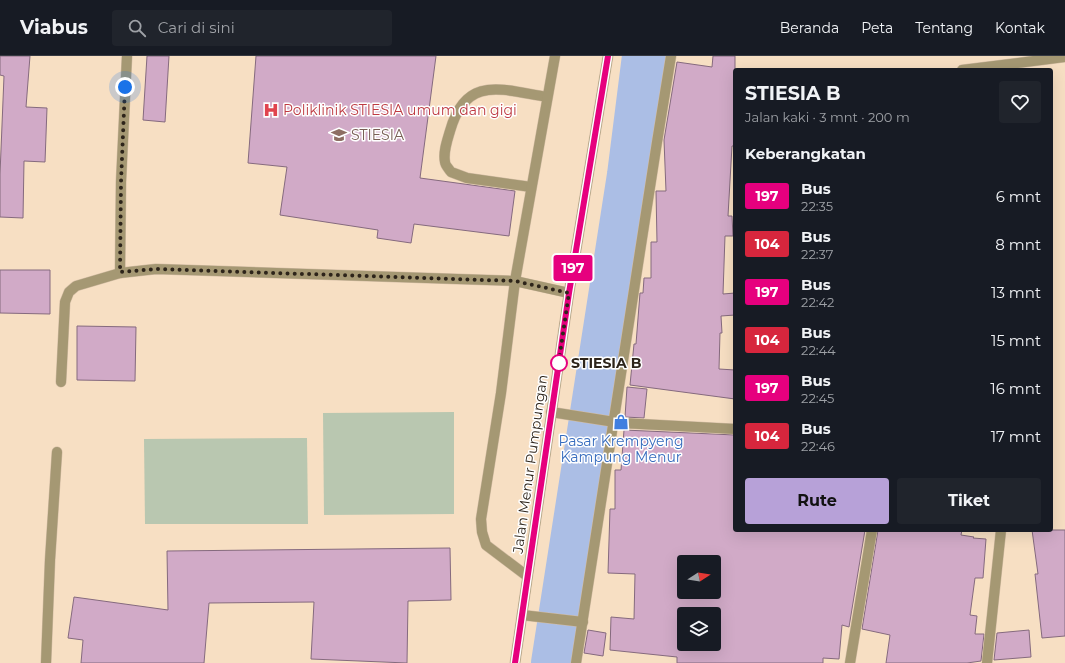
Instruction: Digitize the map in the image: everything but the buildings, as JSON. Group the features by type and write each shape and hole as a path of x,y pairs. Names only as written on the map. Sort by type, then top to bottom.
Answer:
{"street":[{"path":"120,272 121,182 127,56"},
{"path":"527,576 486,545 482,532 481,519 501,393 515,281 555,56"},
{"name":"Jalan Menur Pumpungan","path":"515,663 569,293 608,56"},
{"path":"576,663 578,621 671,56"},
{"path":"978,68 1065,57"},
{"path":"531,188 467,178 451,172 445,162 446,146 453,120 465,100 476,93 491,88 547,97"},
{"path":"61,382 66,302 69,292 76,286 120,272 156,269 515,281 569,293"},
{"path":"551,412 610,422 733,429"},
{"path":"46,663 50,560 57,452"},
{"path":"850,663 872,532"},
{"path":"987,663 1001,532"},
{"path":"522,615 578,621"}],"green space":[{"path":"454,412 454,514 324,515 323,413"},
{"path":"307,438 308,524 145,524 144,439"}],"waterway":[{"path":"553,663 629,175 644,56"}],"bus line":[{"name":"197","path":"515,663 569,293 608,56"}],"place":[{"name":"Poliklinik STIESIA umum dan gigi","path":"271,110"},
{"name":"STIESIA","path":"339,135"},
{"name":"STIESIA B","path":"559,363"},
{"name":"Pasar Krempyeng Kampung Menur","path":"621,422"}],"route":[{"path":"125,87 121,182 120,272 156,269 515,281 555,289 569,293 558,367 559,363"}]}
